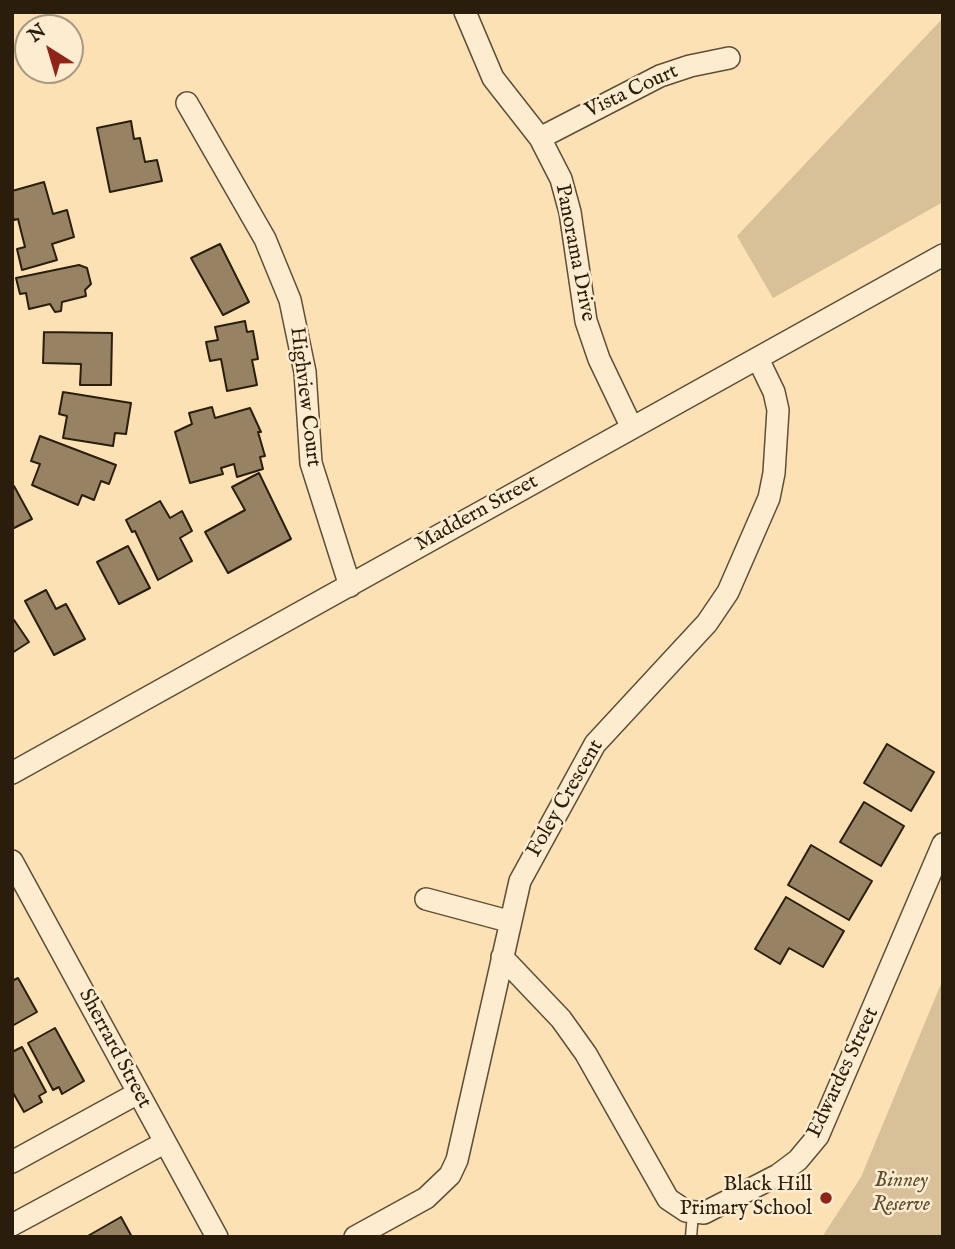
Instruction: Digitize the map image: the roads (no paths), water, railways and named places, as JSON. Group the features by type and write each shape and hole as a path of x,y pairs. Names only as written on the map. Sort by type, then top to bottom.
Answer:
{"street":[{"name":"Panorama Drive","path":"465,12 494,78 540,138 567,198 581,303 591,339 632,428"},
{"name":"Vista Court","path":"540,138 660,76 690,66 729,58"},
{"name":"Highview Court","path":"187,103 260,229 290,300 305,372 312,463 350,586"},
{"name":"Maddern Street","path":"12,773 943,255"},
{"name":"Foley Crescent","path":"355,1237 431,1195 450,1175 457,1160 508,921 525,871 595,744 707,622 728,592 769,498 774,473 778,410 774,392 758,359"},
{"name":"Edwardes Street","path":"693,1213 713,1210 778,1175 813,1142 829,1113 943,844"},
{"name":"Sherrard Street","path":"12,861 217,1237"},
{"path":"426,898 508,921"},
{"path":"502,957 553,1009 586,1054 668,1199 678,1208 693,1213"},
{"path":"12,1161 138,1093"},
{"path":"12,1225 164,1143"}],"lane":[{"path":"691,1237 693,1213"}],"place":[{"name":"Black Hill Primary School","path":"826,1198"}],"park label":[{"name":"Binney Reserve","path":"901,1194"}]}
